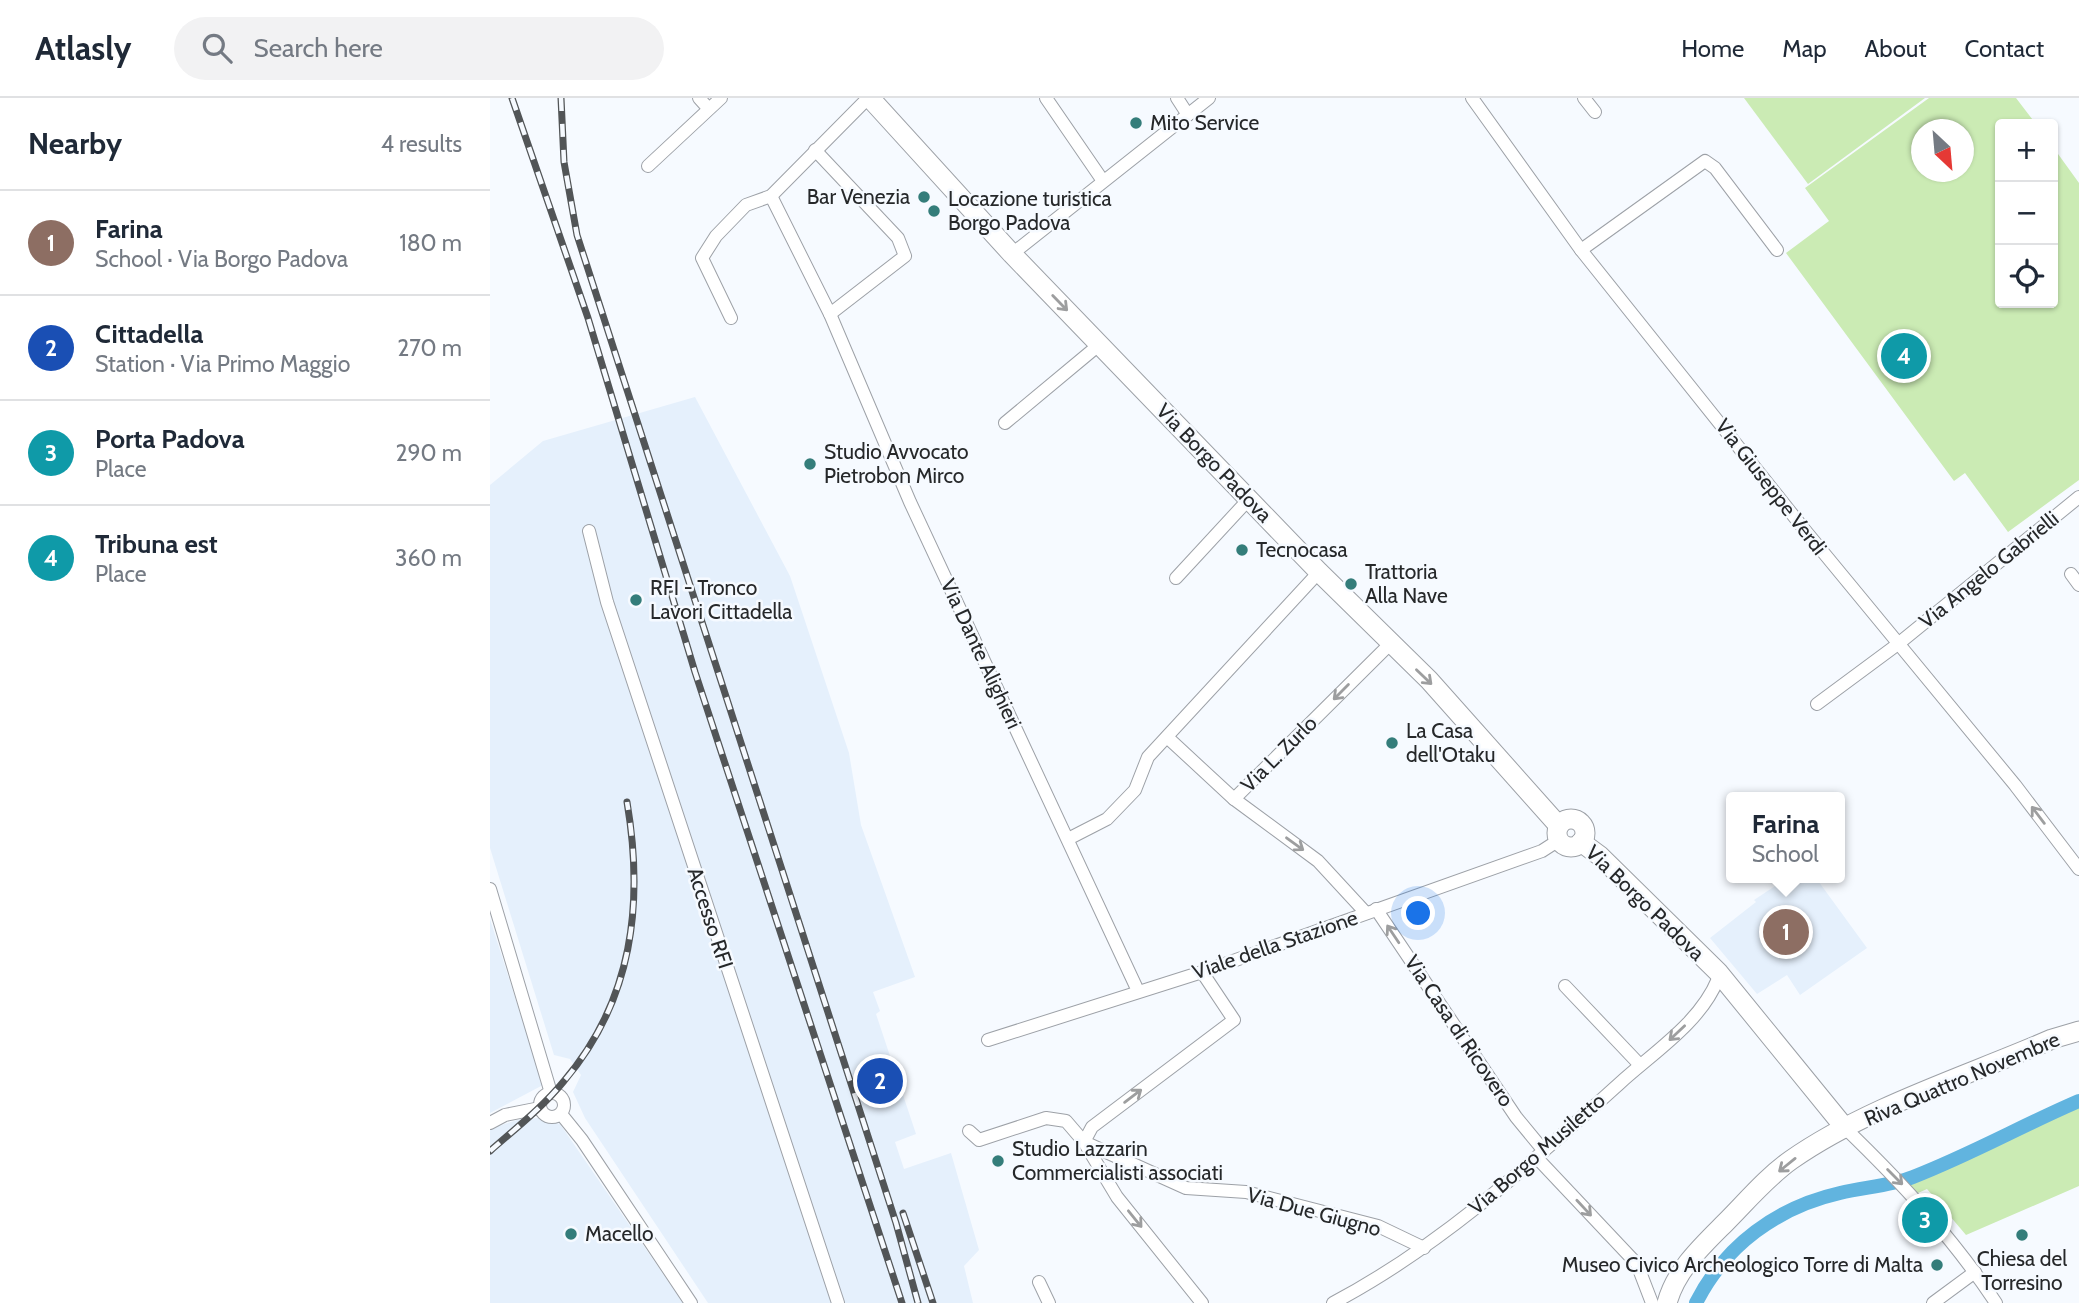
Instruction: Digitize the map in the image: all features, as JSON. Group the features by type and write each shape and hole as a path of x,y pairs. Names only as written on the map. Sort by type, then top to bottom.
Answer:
{"street":[{"path":"699,98 708,108"},
{"path":"648,166 721,98"},
{"path":"731,318 702,258 716,236 746,205 771,196 869,98"},
{"name":"Via Borgo Padova","path":"869,98 1012,254 1390,644 1429,680 1559,833 1567,820 1577,820 1584,828 1581,842 1600,856 1741,999 1845,1128"},
{"path":"1046,98 1103,181"},
{"path":"1177,98 1188,115"},
{"path":"1012,254 1209,98"},
{"name":"Via Giuseppe Verdi","path":"1472,98 1581,250 2015,785 2079,869"},
{"path":"1584,98 1595,112"},
{"path":"815,150 898,238 905,256 830,314"},
{"path":"1581,250 1705,161 1715,168 1777,250"},
{"name":"Via Dante Alighieri","path":"771,196 830,314 919,520 1138,991"},
{"path":"1005,423 1100,344"},
{"name":"Via Angelo Gabrielli","path":"1817,704 1898,644 2079,497"},
{"path":"1176,578 1249,499"},
{"name":"Accesso RFI","path":"589,531 607,602 838,1303"},
{"path":"1068,839 1107,819 1135,790 1148,757 1320,572"},
{"name":"Via L. Zurlo","path":"1367,908 1318,861 1234,799 1390,644"},
{"path":"1167,737 1234,799"},
{"name":"Viale della Stazione","path":"988,1040 1202,972 1367,908 1542,851 1559,833"},
{"path":"490,889 551,1093 562,1098 564,1106 561,1114"},
{"name":"Via Casa di Ricovero","path":"1367,908 1541,1155 1637,1264 1652,1303"},
{"path":"1084,1142 1092,1127 1234,1020 1202,972"},
{"name":"Via Borgo Musiletto","path":"1333,1303 1424,1248 1541,1155 1681,1030 1712,993 1714,972"},
{"path":"1565,986 1640,1065"},
{"name":"Riva Quattro Novembre","path":"1667,1303 1673,1282 1686,1265 1790,1161 1845,1128 2052,1038 2079,1031"},
{"path":"540,1108 541,1100 551,1093"},
{"path":"540,1108 549,1117 561,1114"},
{"path":"490,1122 505,1115 540,1108"},
{"path":"561,1114 582,1140 691,1303"},
{"path":"969,1130 979,1140 1046,1118 1066,1121 1084,1142 1117,1197 1202,1303"},
{"path":"1845,1128 1915,1197 1975,1272 1996,1303"},
{"name":"Via Due Giugno","path":"1084,1142 1186,1188 1246,1192 1378,1226 1424,1248"},
{"path":"1933,1303 1975,1272"},
{"path":"1039,1282 1049,1303"}],"shaded area":[{"path":"695,397 790,576 849,753 861,825 915,977 873,992 880,1011 876,1014 916,1134 895,1142 904,1169 951,1153 979,1250 964,1266 973,1303 708,1303 585,1118 573,1092 581,1075 570,1059 554,1055 490,848 490,485 543,441"},
{"path":"1780,883 1820,883 1867,948 1800,995 1787,975 1757,994 1710,938 1756,902 1754,900"},
{"path":"490,919 543,1085 490,1113"},
{"path":"538,1118 560,1124 683,1303 490,1303 490,1129 517,1120"}],"green space":[{"path":"1744,98 1925,98 1808,184"},
{"path":"1929,98 2016,98 2032,119 1995,119 1995,308 2058,308 2058,154 2079,183 2079,480 2008,532 1965,473 1954,481 1786,253 1829,221 1805,188"},
{"path":"2079,1107 2079,1186 1966,1235 1927,1189 1918,1193 1909,1185"}],"waterway":[{"path":"1696,1303 1708,1282 1738,1246 1795,1208 1817,1199 1913,1177 2079,1101"}],"railway":[{"path":"512,98 588,318 695,672 902,1303"},
{"path":"561,98 564,162 577,235 896,1223 918,1303"},
{"path":"490,1151 538,1109 564,1081 587,1050 619,984 633,913 634,877 627,802"},
{"path":"903,1213 933,1303"}],"place":[{"name":"Mito Service","path":"1136,123"},
{"name":"Bar Venezia","path":"924,197"},
{"name":"Locazione turistica Borgo Padova","path":"934,211"},
{"name":"Tribuna est","path":"1904,356"},
{"name":"Studio Avvocato Pietrobon Mirco","path":"810,464"},
{"name":"Tecnocasa","path":"1242,550"},
{"name":"Trattoria Alla Nave","path":"1351,584"},
{"name":"RFI - Tronco Lavori Cittadella","path":"636,600"},
{"name":"La Casa dell'Otaku","path":"1392,743"},
{"name":"Farina","path":"1786,932"},
{"name":"Cittadella","path":"880,1081"},
{"name":"Studio Lazzarin Commercialisti associati","path":"998,1161"},
{"name":"Porta Padova","path":"1925,1220"},
{"name":"Macello","path":"571,1234"},
{"name":"Chiesa del Torresino","path":"2022,1235"},
{"name":"Museo Civico Archeologico Torre di Malta","path":"1937,1265"}]}
